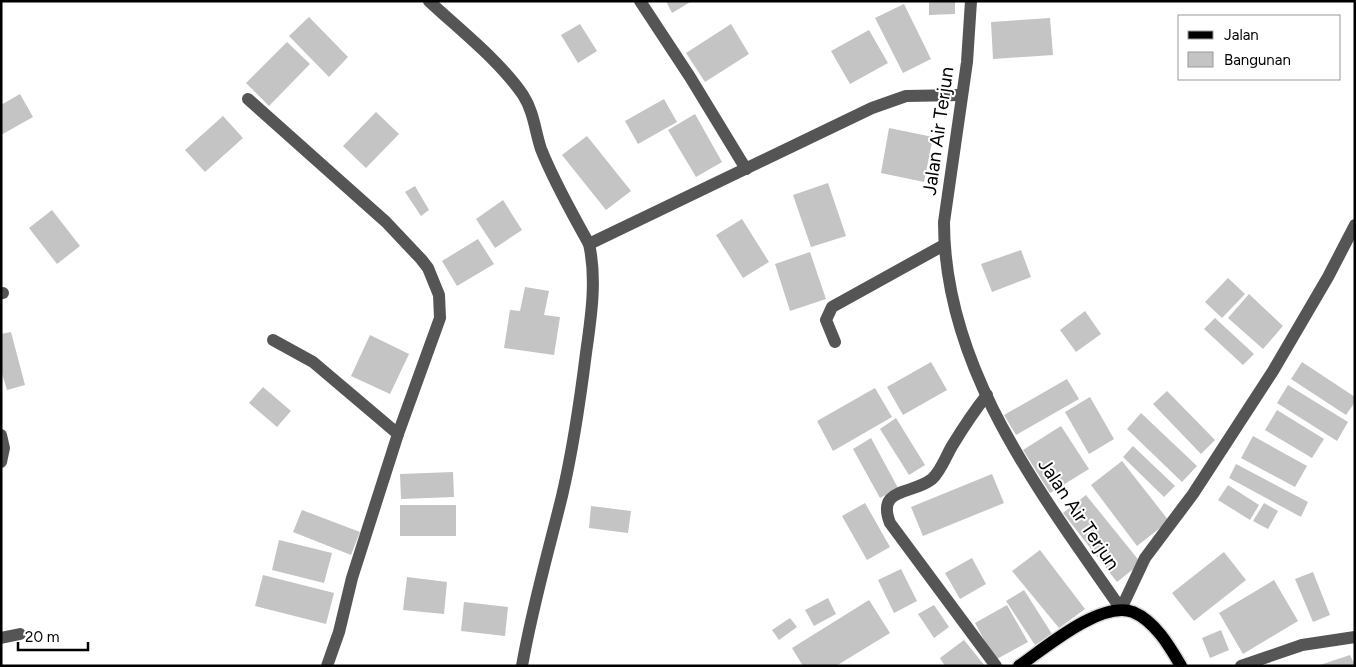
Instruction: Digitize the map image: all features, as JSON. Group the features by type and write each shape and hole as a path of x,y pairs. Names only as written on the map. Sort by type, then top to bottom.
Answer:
{"main road":[{"path":"1019,666 1094,617 1107,611 1121,609 1134,612 1153,627 1181,666"}],"street":[{"path":"429,1 506,74 524,96 529,105 549,167 589,244 593,277 577,419 562,495 530,618 522,666"},
{"path":"640,1 746,168"},
{"name":"Jalan Air Terjun","path":"970,1 967,62 944,222 944,245 952,302 986,395 1031,478 1121,609"},
{"path":"589,244 746,168 894,100 924,94 961,95"},
{"path":"248,99 386,222 428,268 439,295 440,318 398,434 352,578 339,632 327,666"},
{"name":"Jalan Air Terjun","path":"1121,609 1145,558 1193,494 1273,371 1328,277 1351,242 1355,225"},
{"path":"835,342 826,320 832,306 944,245"},
{"path":"273,340 313,362 398,434"},
{"path":"986,395 969,418 935,476 926,483 893,496 885,508 890,523 996,666"},
{"path":"1,435 4,448 1,462"},
{"path":"1,638 20,634"},
{"path":"1241,666 1294,647 1355,637"}],"building":[{"path":"666,1 692,1 672,13"},
{"path":"929,1 955,1 955,14 929,15"},
{"path":"904,4 931,59 903,73 875,18"},
{"path":"309,17 348,57 329,77 289,36"},
{"path":"1050,18 1053,55 993,59 991,22"},
{"path":"580,24 597,51 578,63 561,35"},
{"path":"731,24 749,54 705,82 686,53"},
{"path":"869,30 888,63 850,84 831,51"},
{"path":"287,42 310,64 269,106 246,83"},
{"path":"20,94 33,117 1,135 1,105"},
{"path":"664,99 677,122 638,144 625,121"},
{"path":"376,112 399,134 366,168 343,146"},
{"path":"695,114 722,162 696,177 668,130"},
{"path":"223,116 243,138 205,172 185,150"},
{"path":"889,128 933,137 924,182 881,173"},
{"path":"587,136 631,191 606,210 562,155"},
{"path":"828,183 846,236 811,247 793,195"},
{"path":"415,186 429,210 421,216 405,192"},
{"path":"503,200 522,230 495,248 476,219"},
{"path":"52,210 80,246 57,264 29,228"},
{"path":"742,219 769,262 743,278 716,235"},
{"path":"478,239 494,264 457,286 442,261"},
{"path":"1021,250 1031,277 992,292 981,264"},
{"path":"810,252 826,299 790,311 775,264"},
{"path":"1228,278 1245,294 1222,318 1205,302"},
{"path":"525,287 549,291 544,315 560,317 554,355 504,348 510,310 520,311"},
{"path":"1249,294 1283,326 1263,349 1228,318"},
{"path":"1085,311 1101,334 1076,352 1060,330"},
{"path":"1215,318 1254,354 1243,365 1204,329"},
{"path":"11,332 25,385 7,390 1,370 1,334"},
{"path":"370,335 409,354 390,394 351,376"},
{"path":"931,362 947,390 903,415 887,387"},
{"path":"1302,362 1355,397 1355,402 1346,415 1291,379"},
{"path":"1067,379 1079,399 1016,435 1004,415"},
{"path":"1288,385 1348,422 1337,441 1277,403"},
{"path":"263,387 291,411 277,427 249,403"},
{"path":"875,388 892,417 833,451 817,421"},
{"path":"1167,391 1215,440 1201,454 1153,404"},
{"path":"1090,397 1114,439 1089,454 1065,412"},
{"path":"1277,410 1324,439 1312,458 1265,430"},
{"path":"1141,413 1197,466 1182,482 1127,429"},
{"path":"896,418 925,465 909,475 880,429"},
{"path":"1061,426 1089,469 1050,493 1023,450"},
{"path":"1253,436 1307,466 1295,487 1241,458"},
{"path":"871,438 898,488 880,498 853,449"},
{"path":"1133,446 1175,486 1164,497 1123,457"},
{"path":"1122,461 1169,521 1137,546 1091,485"},
{"path":"1236,464 1308,502 1301,517 1229,478"},
{"path":"453,472 454,497 401,499 400,474"},
{"path":"992,474 1004,503 923,536 911,507"},
{"path":"1228,485 1259,505 1250,520 1218,500"},
{"path":"1086,495 1141,563 1117,582 1063,513"},
{"path":"865,503 890,547 867,560 842,516"},
{"path":"1264,503 1278,511 1268,529 1253,521"},
{"path":"400,505 456,505 456,536 400,536"},
{"path":"591,506 631,511 628,533 589,528"},
{"path":"302,510 360,532 351,555 293,532"},
{"path":"279,540 332,553 324,583 272,570"},
{"path":"1040,550 1085,609 1059,628 1012,571"},
{"path":"1224,552 1246,580 1194,621 1172,593"},
{"path":"972,558 986,584 960,599 945,573"},
{"path":"901,569 917,601 894,613 878,580"},
{"path":"1313,572 1330,615 1313,622 1295,579"},
{"path":"263,575 334,593 326,624 255,606"},
{"path":"407,577 447,582 444,614 403,610"},
{"path":"1274,580 1298,621 1243,654 1219,613"},
{"path":"1024,590 1052,634 1035,645 1006,601"},
{"path":"828,598 836,614 814,626 805,610"},
{"path":"869,600 890,633 836,666 803,666 792,648"},
{"path":"464,602 508,607 505,636 461,631"},
{"path":"934,605 949,627 934,638 918,614"},
{"path":"1007,605 1028,642 995,660 975,623"},
{"path":"790,618 797,627 779,640 772,630"},
{"path":"1221,630 1229,650 1210,658 1202,638"},
{"path":"964,640 985,666 945,666 940,658"},
{"path":"1350,655 1355,666 1320,666 1320,665"}]}
